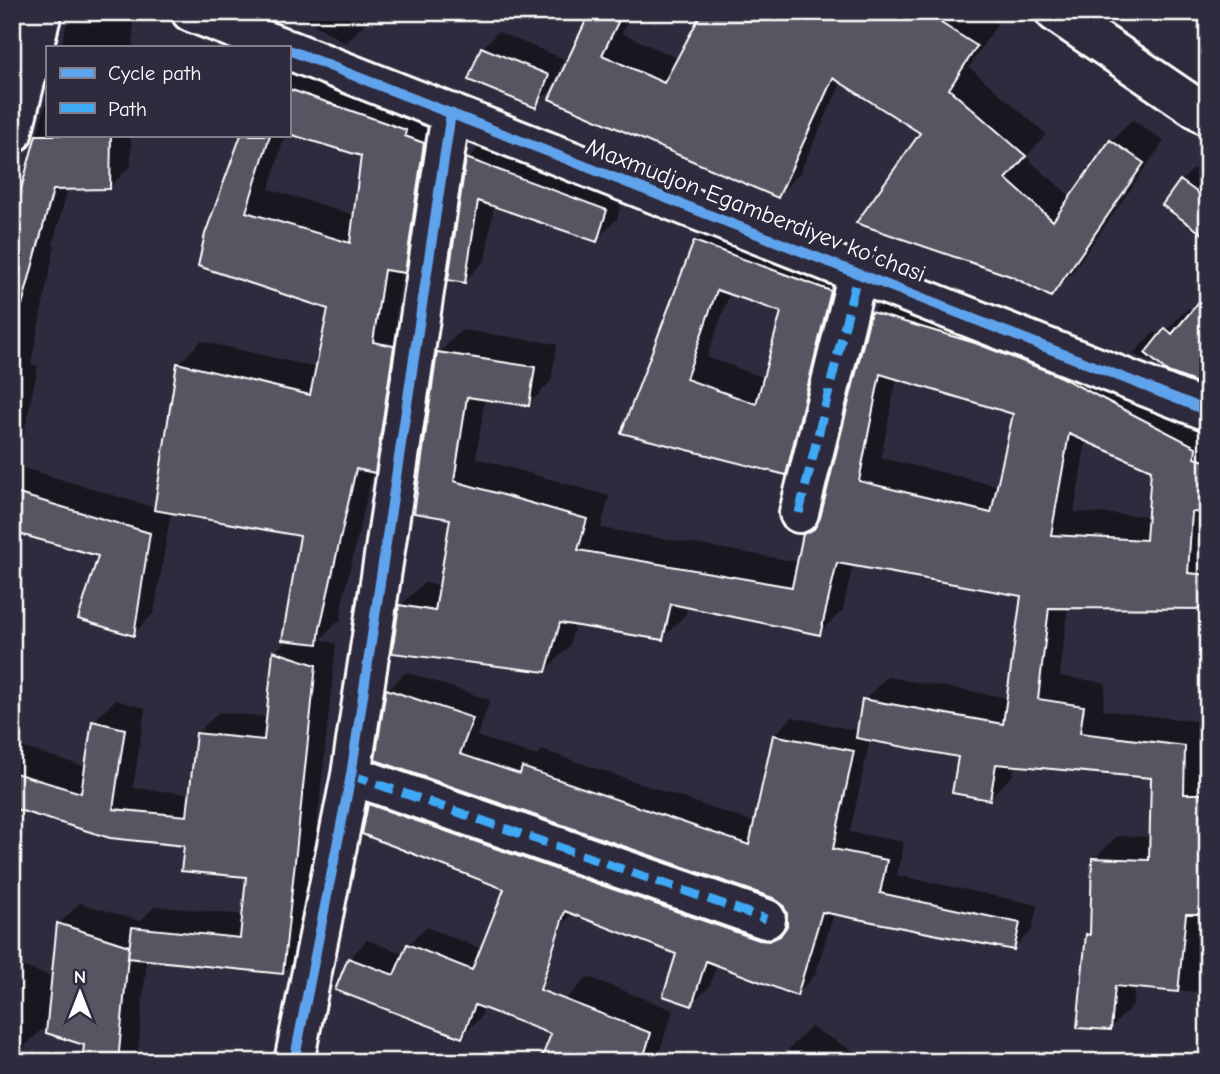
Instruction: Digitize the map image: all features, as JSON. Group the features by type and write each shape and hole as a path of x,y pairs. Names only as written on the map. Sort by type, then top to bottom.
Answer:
{"street":[{"path":"12,134 43,12"},
{"path":"191,12 278,46"},
{"path":"1055,12 1208,116"},
{"name":"Maxmudjon Egamberdiyev koʻchasi","path":"290,50 1208,411"},
{"path":"294,1062 351,775 451,113"},
{"path":"799,513 858,272"},
{"path":"351,775 766,919"}],"building":[{"path":"590,12 623,12 602,55 664,83 702,12 948,12 941,23 977,46 949,89 1026,156 1006,179 1053,221 1110,140 1144,163 1051,297 1013,277 856,223 920,133 833,78 778,198 549,99"},
{"path":"481,47 549,75 536,108 468,80"},
{"path":"290,89 406,130 405,136 424,143 405,273 384,270 373,342 394,346 375,473 356,469 318,644 282,640 300,536 154,510 177,363 310,395 328,309 198,266 205,234 241,136 270,136 246,212 350,243 361,156 290,134"},
{"path":"36,135 111,136 110,189 53,190 22,305 12,303 12,222"},
{"path":"466,158 607,210 597,242 478,201 465,283 448,280"},
{"path":"1180,180 1208,200 1208,238 1162,205"},
{"path":"694,241 831,291 786,475 621,433","holes":["717,290 781,312 756,404 686,379"]},
{"path":"1208,291 1208,387 1168,372 1145,353 1165,328 1172,334"},
{"path":"871,312 975,343 1055,374 1196,447 1195,458 1208,462 1208,513 1192,512 1188,573 1208,575 1208,609 1049,608 1038,699 1084,706 1080,733 1185,746 1184,794 1208,794 1208,914 1186,914 1178,992 1115,986 1111,1030 1077,1028 1086,934 1090,935 1092,858 1149,860 1151,778 996,764 990,800 952,793 958,757 856,738 862,699 1003,724 1021,596 837,563 820,635 671,604 663,640 560,623 546,672 392,653 399,605 435,611 450,519 414,513 437,352 535,367 529,406 467,397 454,481 587,519 578,550 792,587 803,534 814,529 820,518","holes":["880,374 1013,414 991,513 859,481","1069,434 1151,470 1146,540 1051,535"]},
{"path":"12,492 150,533 134,636 78,619 98,556 12,532"},
{"path":"273,651 316,665 283,974 128,958 132,927 240,938 246,877 181,871 184,846 110,838 12,808 12,772 81,793 92,721 125,729 113,809 187,816 196,733 264,740"},
{"path":"386,689 473,718 460,754 520,774 522,767 749,845 773,735 854,751 833,849 887,860 880,893 1020,923 1014,950 822,912 797,996 706,961 692,1006 663,996 676,954 565,911 540,990 651,1033 642,1062 540,1062 551,1034 475,1005 462,1038 335,990 348,958 394,975 407,944 472,970 504,889 362,834 368,804 759,940 769,941 780,936 787,926 787,914 783,905 773,898 375,760"},
{"path":"57,923 129,946 118,1062 82,1062 84,1045 46,1033"}],"marked path":[{"path":"799,513 858,272"},
{"path":"351,775 766,919"}],"cycle path":[{"path":"290,50 1208,411"},
{"path":"294,1062 351,775 451,113"}]}
